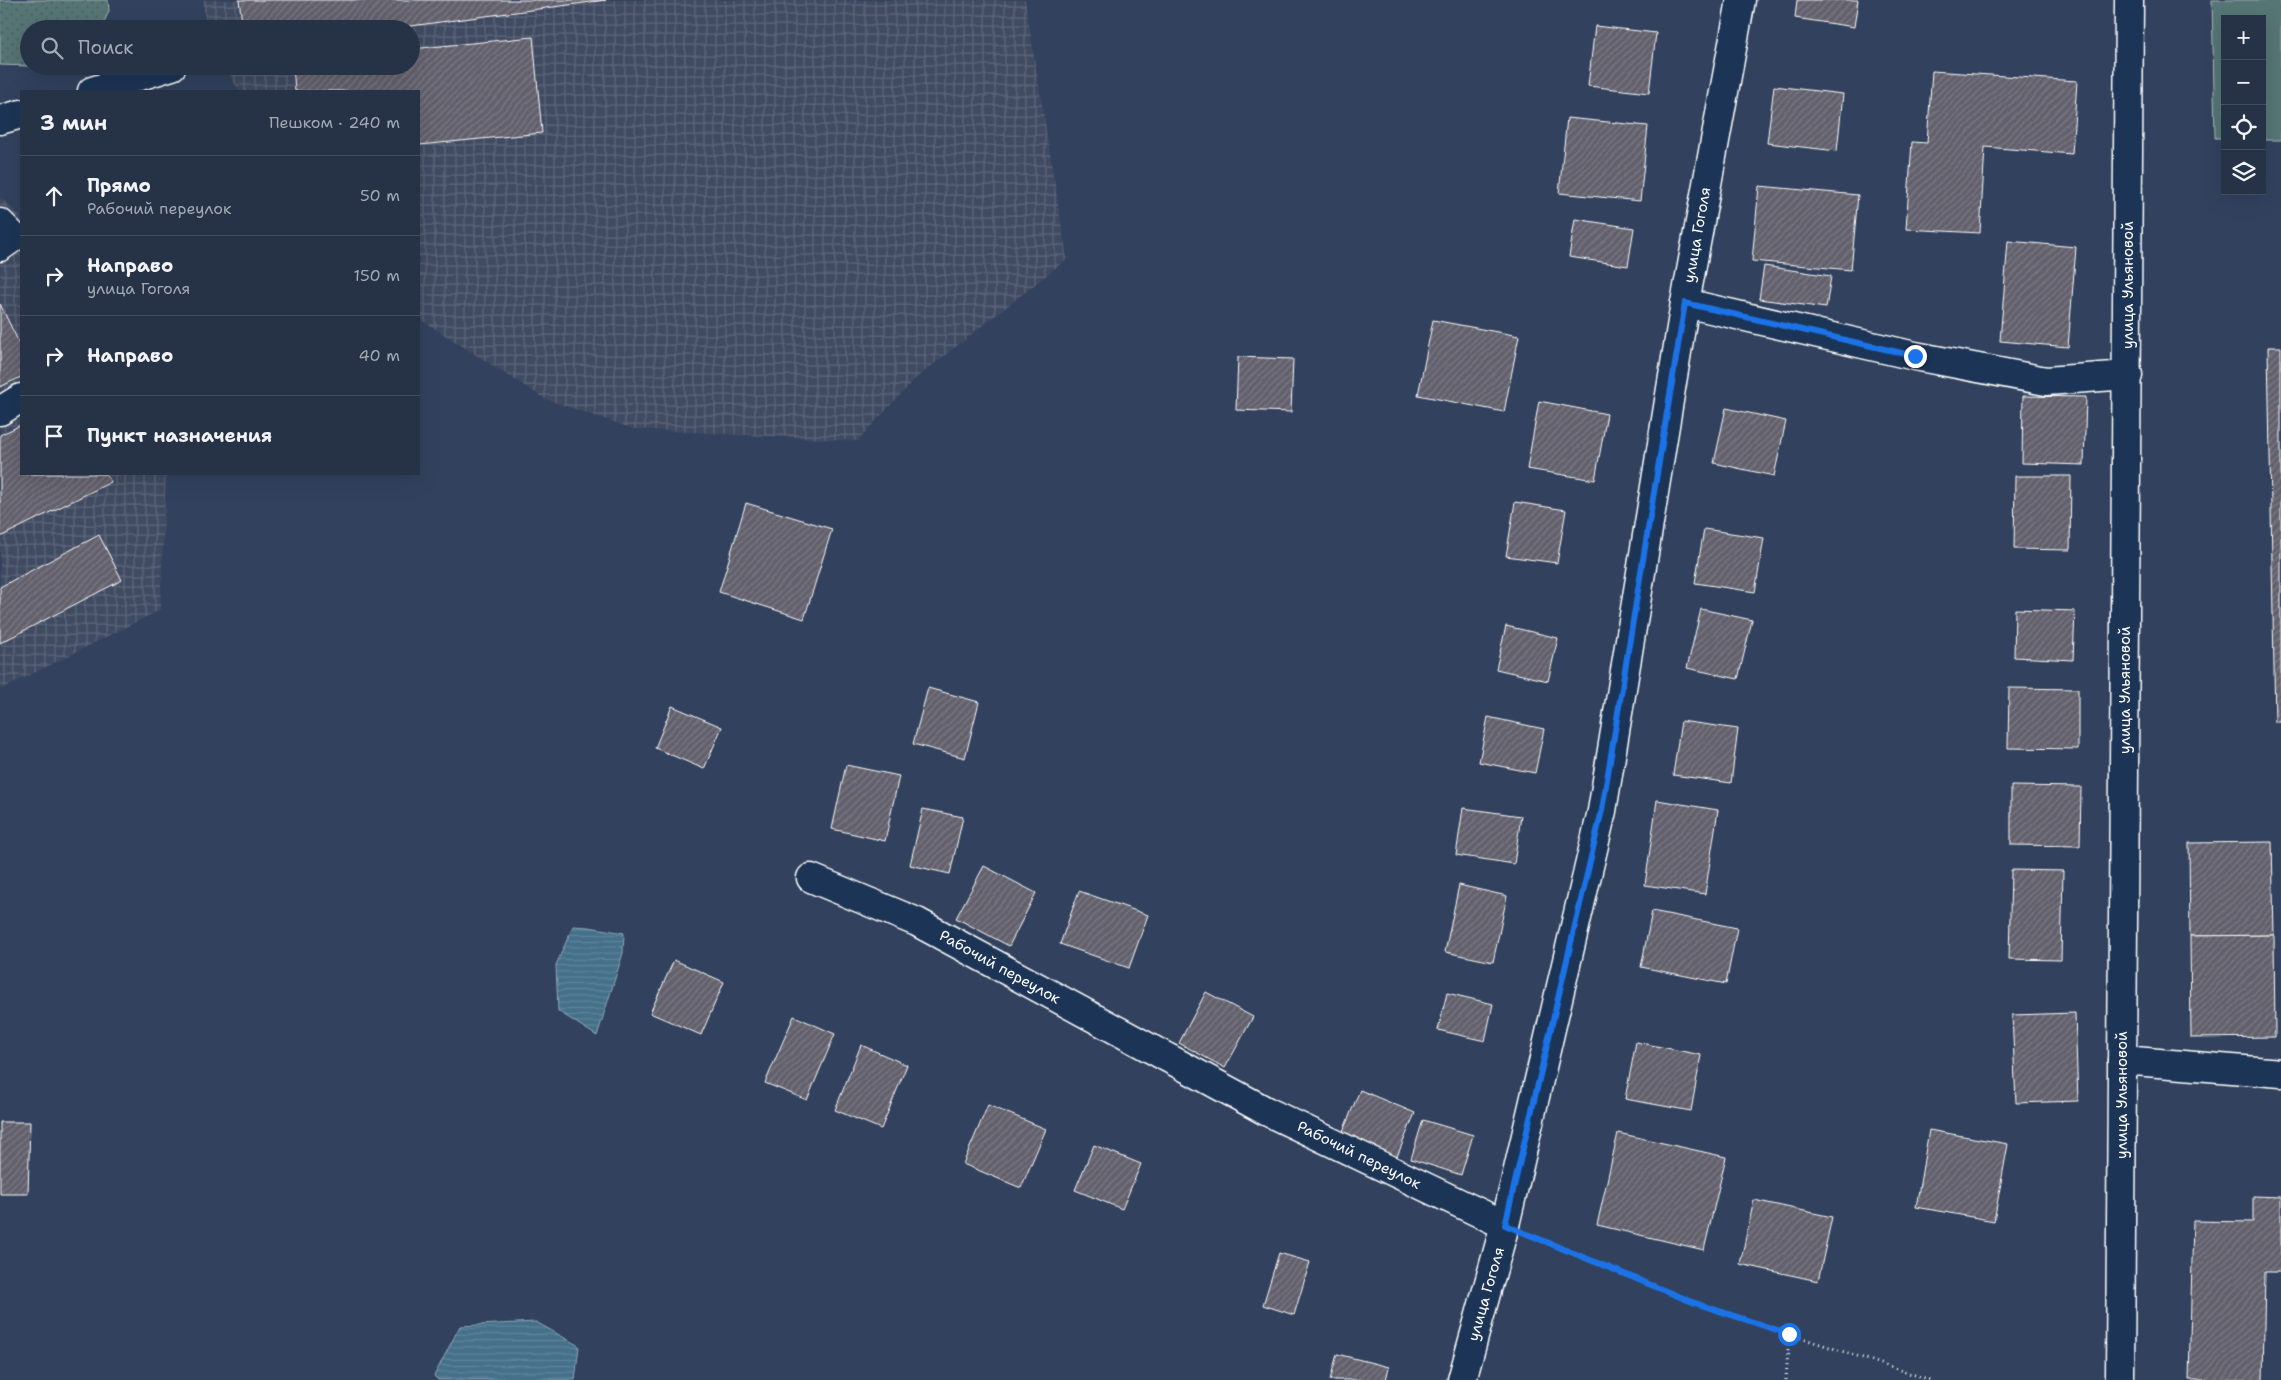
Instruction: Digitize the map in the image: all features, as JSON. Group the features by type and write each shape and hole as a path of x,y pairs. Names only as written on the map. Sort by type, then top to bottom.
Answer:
{"street":[{"name":"улица Гоголя","path":"1462,1380 1505,1225 1602,810 1685,303 1741,0"},
{"name":"улица Ульяновой","path":"2120,1380 2129,0"},
{"path":"95,90 143,75"},
{"path":"0,120 20,114"},
{"path":"1685,303 1915,356 2046,381 2128,375"},
{"path":"0,412 20,399"},
{"name":"Рабочий переулок","path":"811,878 917,922 1266,1111 1505,1225"},
{"path":"2122,1060 2281,1073"}],"path":[{"path":"1505,1225 1695,1303 1930,1380"},
{"path":"1786,1380 1789,1334"}],"shaded area":[{"path":"203,0 1025,0 1067,259 916,378 857,441 634,429 545,399 423,321 420,315 420,90 238,90 230,75 420,75 420,20 205,20"},
{"path":"0,197 20,216 20,475 166,475 160,610 0,690"},
{"path":"573,926 624,933 623,953 597,1036 558,1011 556,965"},
{"path":"536,1322 579,1346 575,1380 438,1380 434,1376 460,1326"}],"green space":[{"path":"0,0 108,0 109,11 105,20 20,20 20,66 0,65"},
{"path":"2212,0 2281,0 2281,140 2266,140 2266,15 2221,15 2221,138 2215,138"}],"building":[{"path":"239,0 606,0 420,25 420,20 242,20"},
{"path":"1797,0 1858,0 1854,27 1795,18"},
{"path":"1595,26 1656,33 1649,93 1588,86"},
{"path":"533,37 542,133 420,145 420,90 295,90 294,75 420,75 420,48"},
{"path":"1932,71 2077,81 2072,154 1985,147 1980,233 1906,229 1912,142 1927,143"},
{"path":"1774,86 1843,94 1837,151 1767,143"},
{"path":"1567,118 1648,126 1640,201 1559,193"},
{"path":"1759,186 1858,195 1851,270 1752,261"},
{"path":"1575,219 1634,228 1628,266 1569,257"},
{"path":"2008,241 2076,247 2068,347 2000,341"},
{"path":"1764,266 1831,276 1826,308 1759,299"},
{"path":"0,304 20,345 20,377 0,387"},
{"path":"1433,320 1519,336 1504,412 1418,395"},
{"path":"2268,347 2281,347 2281,722 2275,722"},
{"path":"1238,357 1293,359 1291,412 1236,410"},
{"path":"2023,396 2086,397 2084,465 2022,463"},
{"path":"1539,401 1607,414 1595,480 1527,469"},
{"path":"1726,408 1786,421 1774,476 1714,463"},
{"path":"20,425 20,475 107,475 111,482 0,537 0,435"},
{"path":"2015,476 2071,476 2070,550 2014,549"},
{"path":"1515,502 1566,510 1557,563 1506,556"},
{"path":"746,503 832,529 804,619 719,592"},
{"path":"1704,529 1764,538 1755,592 1695,583"},
{"path":"99,535 122,580 0,643 0,587"},
{"path":"1701,609 1752,620 1738,679 1687,668"},
{"path":"2015,609 2075,611 2073,660 2014,657"},
{"path":"1506,626 1558,638 1548,681 1496,669"},
{"path":"928,688 979,702 965,758 913,744"},
{"path":"2009,688 2078,689 2078,749 2008,748"},
{"path":"672,706 722,727 704,769 655,748"},
{"path":"1488,717 1544,729 1535,773 1479,762"},
{"path":"1681,721 1738,729 1731,783 1673,775"},
{"path":"846,765 899,776 885,841 832,829"},
{"path":"2011,786 2081,787 2080,846 2011,845"},
{"path":"1657,800 1718,810 1705,894 1645,885"},
{"path":"1463,808 1521,816 1514,864 1456,855"},
{"path":"923,809 963,817 950,874 910,865"},
{"path":"2272,842 2274,935 2190,936 2189,843"},
{"path":"984,866 1036,893 1009,946 956,918"},
{"path":"2011,870 2063,871 2061,960 2009,959"},
{"path":"1459,885 1507,896 1493,962 1445,952"},
{"path":"1079,891 1148,915 1129,968 1060,944"},
{"path":"1652,911 1737,928 1726,984 1641,967"},
{"path":"2274,935 2275,1037 2191,1038 2190,936"},
{"path":"674,960 724,982 701,1035 650,1013"},
{"path":"1206,992 1253,1017 1225,1068 1179,1043"},
{"path":"1447,993 1493,1004 1485,1041 1438,1030"},
{"path":"2075,1013 2078,1101 2016,1103 2012,1015"},
{"path":"794,1016 835,1034 807,1100 765,1083"},
{"path":"1636,1042 1701,1055 1691,1111 1625,1099"},
{"path":"861,1045 907,1065 881,1129 835,1110"},
{"path":"1360,1090 1415,1113 1396,1159 1341,1136"},
{"path":"988,1105 1046,1129 1021,1188 963,1164"},
{"path":"1423,1120 1473,1135 1461,1175 1411,1159"},
{"path":"0,1122 30,1122 28,1194 0,1194"},
{"path":"1929,1130 2008,1144 1994,1221 1916,1207"},
{"path":"1618,1133 1726,1157 1704,1250 1597,1225"},
{"path":"1094,1145 1141,1164 1122,1209 1075,1190"},
{"path":"2253,1196 2281,1197 2281,1272 2265,1272 2263,1380 2189,1380 2193,1221 2253,1222"},
{"path":"1754,1200 1832,1217 1818,1281 1740,1264"},
{"path":"1279,1253 1310,1262 1294,1315 1263,1305"},
{"path":"1337,1354 1389,1367 1386,1380 1330,1380"}],"route":[{"path":"1789,1334 1695,1303 1505,1225 1558,1006 1602,810 1685,303 1915,356"}]}
